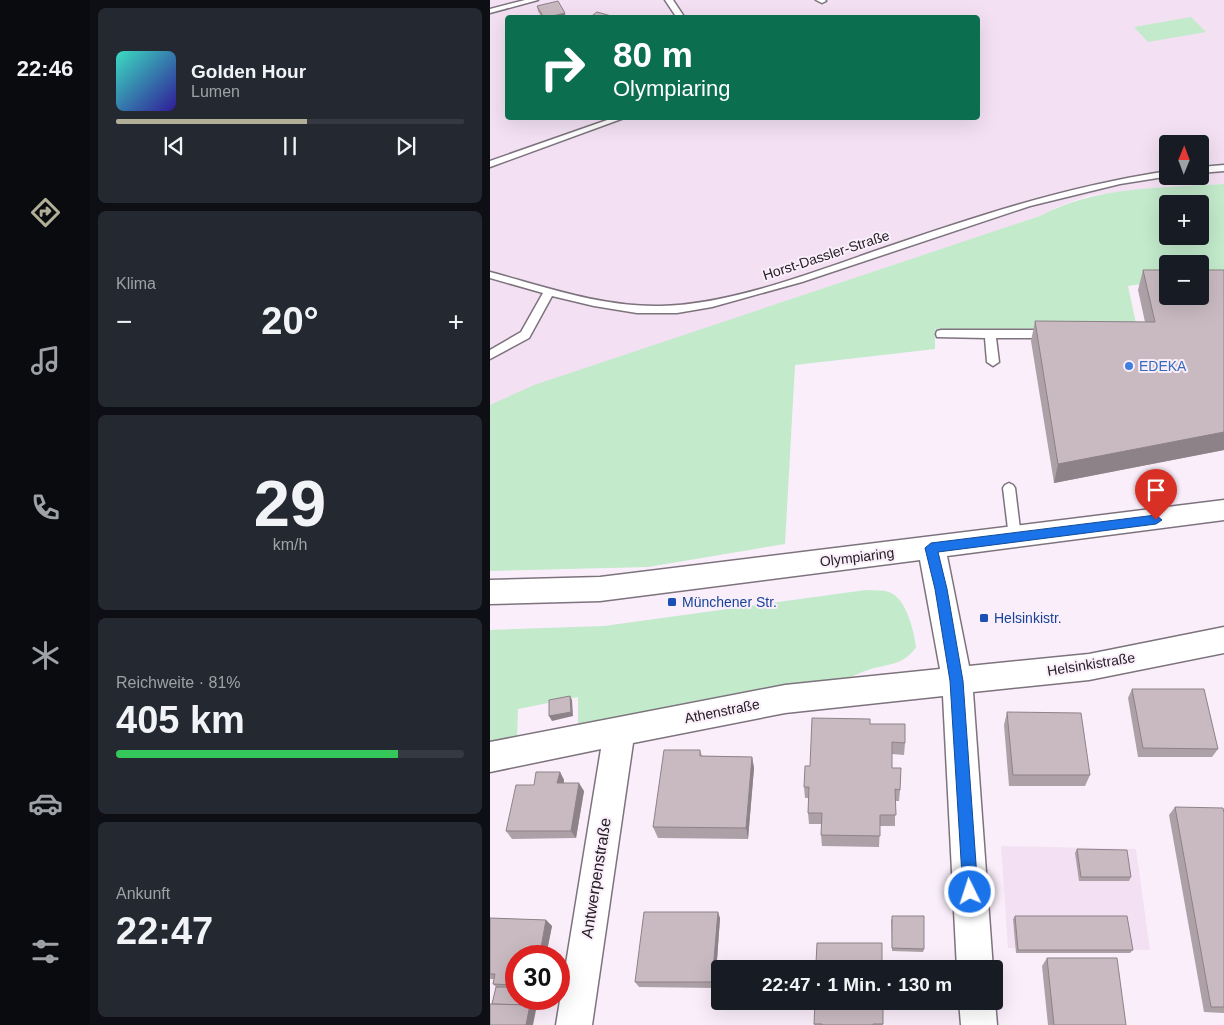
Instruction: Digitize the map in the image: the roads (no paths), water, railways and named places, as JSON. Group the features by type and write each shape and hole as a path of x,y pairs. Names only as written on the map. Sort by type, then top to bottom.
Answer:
{"street":[{"name":"Olympiaring","path":"490,592 600,590 1224,510"},
{"path":"931,548 941,589 957,681 974,960"},
{"name":"Helsinkistraße","path":"957,681 1088,666 1224,640"},
{"name":"Athenstraße","path":"490,757 785,699 957,681"},
{"name":"Antwerpenstraße","path":"574,1025 619,731"},
{"path":"978,1010 979,1025"}],"lane":[{"path":"490,11 534,0"},
{"path":"669,0 678,15"},
{"path":"490,164 614,120"},
{"path":"1209,169 1224,168"},
{"name":"Horst-Dassler-Straße","path":"490,275 608,307 632,310 660,310 700,307 820,273 1066,192 1159,176"},
{"path":"490,355 525,335 549,292"},
{"path":"940,334 1059,334"},
{"path":"990,334 993,362"},
{"path":"1009,488 1015,537"}],"place":[{"name":"EDEKA","path":"1129,366"},
{"name":"Münchener Str.","path":"672,602"},
{"name":"Helsinkistr.","path":"984,618"}]}
